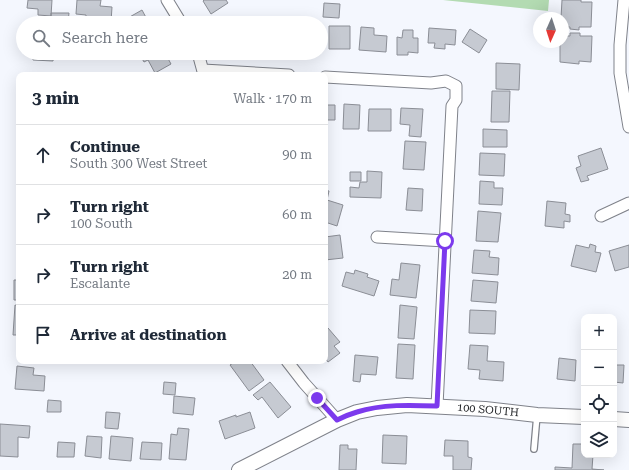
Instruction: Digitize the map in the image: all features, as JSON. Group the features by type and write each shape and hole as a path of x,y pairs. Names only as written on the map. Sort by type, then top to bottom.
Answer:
{"street":[{"path":"167,0 177,16"},
{"path":"625,6 620,45 620,73 629,127"},
{"path":"200,60 204,72"},
{"path":"328,77 431,83 446,81 456,86 456,100 452,106 437,406"},
{"path":"601,216 629,203"},
{"path":"377,237 445,241"},
{"path":"289,364 337,420"},
{"name":"100 SOUTH","path":"239,470 337,420 357,412 377,408 407,405 437,406 485,409 537,415 581,417"},
{"path":"617,419 629,420"}],"lane":[{"path":"534,448 537,415"}],"green space":[{"path":"443,0 549,0 548,11"}],"building":[{"path":"28,0 52,0 51,16 38,15 38,9 27,8"},
{"path":"77,0 101,0 100,6 112,7 111,16 86,16 76,14"},
{"path":"226,0 228,3 211,14 203,1"},
{"path":"562,0 581,0 581,2 592,2 591,27 579,27 579,30 570,29 569,12 561,12"},
{"path":"324,3 340,4 339,18 323,16"},
{"path":"142,10 145,16 131,16"},
{"path":"51,13 69,13 69,16 51,16"},
{"path":"329,26 350,26 350,49 329,49"},
{"path":"361,27 374,28 374,35 387,36 386,52 359,50"},
{"path":"429,28 456,30 455,45 445,44 445,49 434,48 435,43 428,43"},
{"path":"470,29 487,40 479,53 462,42"},
{"path":"403,30 413,30 413,38 418,38 418,53 408,52 408,55 397,55 397,37 402,38"},
{"path":"570,33 580,33 580,36 592,36 591,62 579,61 579,64 560,62 560,48 569,48"},
{"path":"33,60 53,60 53,61"},
{"path":"148,60 169,60 171,64 154,72"},
{"path":"496,63 520,64 519,90 496,89"},
{"path":"492,91 510,91 509,122 491,122"},
{"path":"344,104 360,105 359,129 343,129"},
{"path":"328,105 335,105 335,120 328,120"},
{"path":"401,108 423,109 421,137 409,136 410,125 400,124"},
{"path":"369,109 391,109 391,131 368,131"},
{"path":"483,129 507,130 507,147 483,147"},
{"path":"405,141 426,142 424,170 403,169"},
{"path":"601,148 608,169 587,176 589,180 581,182 576,168 581,166 578,156"},
{"path":"480,153 505,154 504,176 479,175"},
{"path":"367,171 382,172 381,198 350,197 350,187 359,188 360,182 367,182"},
{"path":"350,172 361,172 361,181 350,181"},
{"path":"480,181 494,182 494,188 503,188 502,205 479,204"},
{"path":"408,188 423,189 422,211 406,210"},
{"path":"328,200 343,205 337,226 328,223"},
{"path":"547,201 566,203 565,214 570,215 570,222 564,221 564,228 545,226"},
{"path":"478,211 501,213 498,242 476,241"},
{"path":"340,235 343,258 328,260 328,237"},
{"path":"590,244 596,246 595,252 601,253 596,272 571,266 576,245 589,248"},
{"path":"629,245 629,267 615,271 609,251"},
{"path":"474,250 490,251 489,257 499,258 498,275 472,273"},
{"path":"401,263 420,265 416,298 390,295 392,279 399,280"},
{"path":"355,270 368,274 367,277 379,281 374,296 342,286 346,272 354,274"},
{"path":"14,280 16,280 16,300 14,300"},
{"path":"473,280 498,282 496,303 471,301"},
{"path":"15,305 16,335 13,335"},
{"path":"400,305 417,307 414,339 398,338"},
{"path":"470,310 496,311 495,334 469,333"},
{"path":"328,328 340,342 334,346 340,353 328,362"},
{"path":"398,344 415,345 413,379 396,378"},
{"path":"470,345 488,346 487,361 504,362 503,381 479,379 480,370 468,369"},
{"path":"355,355 378,357 376,375 361,374 360,382 353,381"},
{"path":"559,358 576,360 575,381 557,379"},
{"path":"252,364 264,380 249,391 230,365"},
{"path":"617,365 624,365 623,383 617,382"},
{"path":"17,366 34,368 33,375 45,376 44,391 15,389"},
{"path":"164,382 176,383 175,395 163,394"},
{"path":"270,382 291,407 278,418 262,397 258,400 253,395"},
{"path":"174,396 195,398 193,415 173,413"},
{"path":"48,400 61,401 61,412 47,412"},
{"path":"106,412 120,413 118,429 105,428"},
{"path":"250,412 255,428 225,439 219,421"},
{"path":"0,424 30,426 29,438 18,437 18,457 0,456"},
{"path":"178,428 189,429 186,460 169,459 171,434 177,435"},
{"path":"383,435 407,436 406,464 382,463"},
{"path":"87,436 102,437 101,458 85,456"},
{"path":"111,436 133,438 131,461 109,459"},
{"path":"445,440 468,441 468,457 472,458 471,470 453,470 453,456 444,456"},
{"path":"58,442 75,443 74,457 57,457"},
{"path":"142,442 162,443 161,460 140,459"},
{"path":"573,444 581,444 581,458 593,458 592,469 604,470 555,470 555,467 572,468"},
{"path":"340,445 348,445 348,449 357,449 356,470 339,470"}],"route":[{"path":"317,398 337,420 357,412 377,408 407,405 437,406 445,241"}]}
